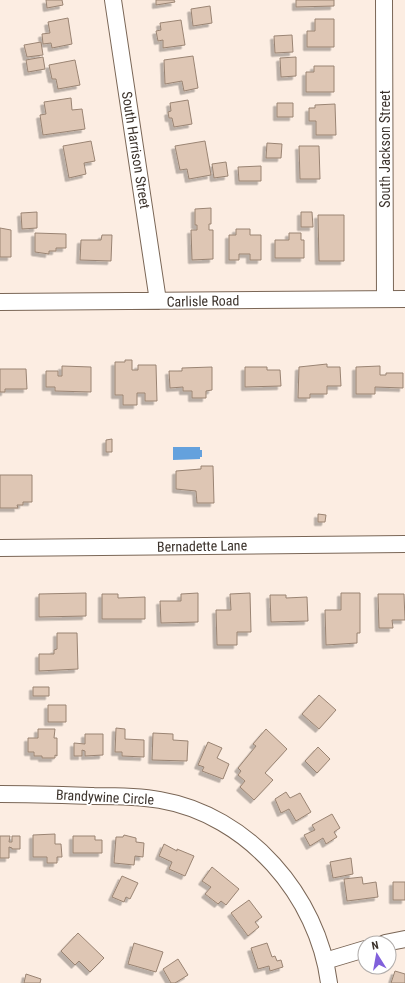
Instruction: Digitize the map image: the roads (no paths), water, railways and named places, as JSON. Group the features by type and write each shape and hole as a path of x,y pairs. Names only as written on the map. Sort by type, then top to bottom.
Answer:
{"street":[{"name":"South Harrison Street","path":"113,0 158,301"},
{"name":"South Jackson Street","path":"384,0 384,299"},
{"name":"Carlisle Road","path":"0,302 405,299"},
{"name":"Bernadette Lane","path":"0,548 405,544"},
{"name":"Brandywine Circle","path":"0,794 132,796 161,800 193,809 223,823 253,844 281,872 302,904 319,938 329,983"},
{"path":"325,961 357,951"}],"water":[{"path":"173,447 200,447 200,450 202,450 202,457 200,457 200,459 173,460"}]}
